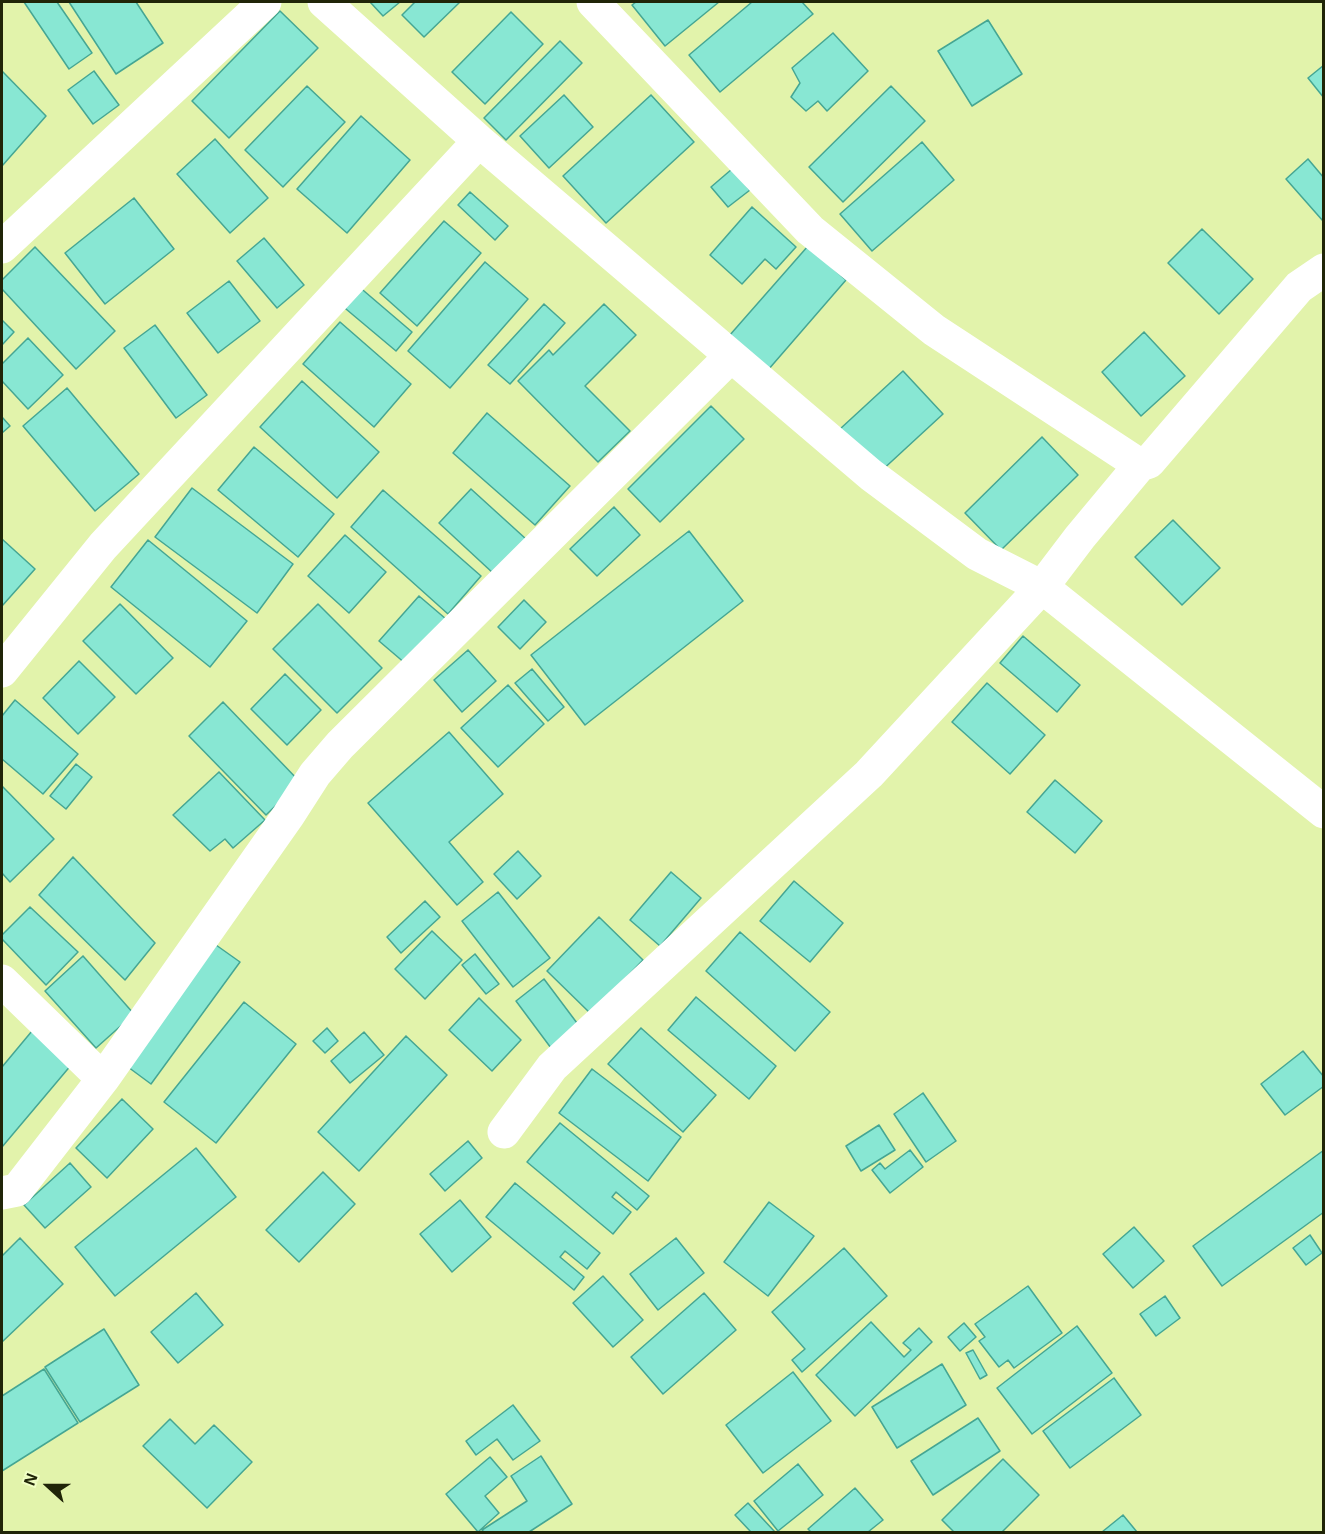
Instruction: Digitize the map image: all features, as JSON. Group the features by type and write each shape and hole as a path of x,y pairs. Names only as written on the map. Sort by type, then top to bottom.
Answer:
{"street":[{"path":"2,247 265,2"},
{"path":"324,2 479,141 870,475 977,554 1042,587 1323,812"},
{"path":"593,2 810,230 934,330 1140,465"},
{"path":"2,671 103,546 479,141"},
{"path":"504,1132 552,1067 868,774 1042,587 1140,465 1149,462 1299,287 1323,270"},
{"path":"2,1192 18,1190 103,1079 288,816 315,774 340,745 731,356"},
{"path":"2,981 103,1079"}],"building":[{"path":"24,2 57,2 92,53 69,69"},
{"path":"69,2 136,2 163,43 116,74"},
{"path":"370,2 400,2 383,16"},
{"path":"415,2 460,2 424,37 402,15"},
{"path":"636,2 719,2 665,46 632,5"},
{"path":"752,2 802,2 813,14 720,92 689,55"},
{"path":"280,11 318,48 229,138 192,101"},
{"path":"511,12 543,44 485,104 452,72"},
{"path":"988,20 1022,74 972,106 938,51"},
{"path":"833,33 868,71 827,111 818,101 806,111 791,97 800,83 792,68"},
{"path":"560,41 582,63 506,140 484,118"},
{"path":"1324,65 1324,98 1308,78"},
{"path":"2,71 46,116 2,166"},
{"path":"94,71 119,105 93,124 68,90"},
{"path":"307,86 345,122 283,187 245,150"},
{"path":"891,86 925,121 843,202 809,167"},
{"path":"564,95 593,127 549,168 520,136"},
{"path":"651,95 694,142 606,223 563,176"},
{"path":"361,116 410,160 347,233 297,189"},
{"path":"215,139 268,198 230,233 177,174"},
{"path":"922,142 954,180 872,251 840,214"},
{"path":"1308,159 1324,178 1323,221 1286,179"},
{"path":"732,169 750,190 728,207 711,187"},
{"path":"470,192 508,226 495,240 458,205"},
{"path":"134,198 174,249 105,304 65,253"},
{"path":"752,207 796,247 776,269 765,259 742,284 710,255"},
{"path":"444,221 481,253 417,326 380,293"},
{"path":"1202,229 1253,279 1219,314 1168,263"},
{"path":"264,238 304,285 277,308 237,261"},
{"path":"808,246 846,280 768,370 729,336"},
{"path":"35,247 115,331 76,369 2,289 2,280"},
{"path":"485,262 528,299 450,388 408,351"},
{"path":"229,281 260,321 218,353 187,313"},
{"path":"357,285 412,332 396,351 340,304"},
{"path":"544,304 565,323 510,384 488,365"},
{"path":"604,304 636,335 585,386 630,431 598,462 518,381 549,350 553,355"},
{"path":"2,320 14,332 2,345"},
{"path":"340,322 411,384 374,427 303,364"},
{"path":"155,325 207,395 176,418 124,348"},
{"path":"1144,332 1185,376 1141,416 1102,372"},
{"path":"28,338 63,375 28,409 2,381 2,364"},
{"path":"903,371 943,414 879,473 840,429"},
{"path":"302,381 379,452 337,498 260,427"},
{"path":"67,388 139,474 95,511 23,426"},
{"path":"711,406 744,439 660,522 628,489"},
{"path":"487,413 570,486 535,525 453,453"},
{"path":"2,417 10,426 2,433"},
{"path":"1042,437 1078,475 1001,550 965,513"},
{"path":"254,447 334,514 298,557 218,490"},
{"path":"192,488 293,564 257,613 155,537"},
{"path":"471,489 526,539 494,574 439,523"},
{"path":"383,490 481,576 448,614 351,527"},
{"path":"614,507 640,535 597,576 570,549"},
{"path":"1173,520 1220,568 1182,605 1135,557"},
{"path":"689,531 743,601 585,725 531,655"},
{"path":"345,535 386,572 349,613 308,576"},
{"path":"2,539 35,569 2,606"},
{"path":"148,540 247,621 210,667 111,587"},
{"path":"419,596 446,619 406,664 379,641"},
{"path":"524,600 546,622 520,649 498,627"},
{"path":"120,604 173,658 136,694 83,641"},
{"path":"318,604 382,668 337,713 273,649"},
{"path":"1023,636 1080,685 1057,712 1000,663"},
{"path":"468,650 496,681 462,712 434,680"},
{"path":"79,661 115,697 78,734 43,698"},
{"path":"532,669 564,707 548,721 515,683"},
{"path":"285,674 321,710 287,745 251,709"},
{"path":"987,683 1045,735 1010,774 952,722"},
{"path":"508,685 544,724 498,767 461,728"},
{"path":"15,700 78,754 43,794 2,759 2,716"},
{"path":"223,702 300,782 266,815 189,736"},
{"path":"449,732 503,794 449,842 483,882 457,905 368,803"},
{"path":"76,764 92,777 66,809 50,796"},
{"path":"219,772 265,820 233,848 225,839 210,851 173,815"},
{"path":"1055,780 1102,821 1075,853 1027,812"},
{"path":"2,786 54,839 10,882 2,873"},
{"path":"518,851 541,876 517,899 494,874"},
{"path":"73,857 155,943 125,980 39,895"},
{"path":"671,872 701,898 660,946 630,920"},
{"path":"794,881 843,923 810,962 760,921"},
{"path":"498,892 550,958 513,987 462,921"},
{"path":"425,901 440,917 401,953 387,937"},
{"path":"30,907 78,952 46,985 2,939 2,935"},
{"path":"599,917 643,960 591,1014 547,971"},
{"path":"432,931 462,960 425,999 395,969"},
{"path":"740,932 830,1012 795,1051 706,971"},
{"path":"216,945 240,962 151,1084 128,1067"},
{"path":"475,954 499,984 486,994 462,965"},
{"path":"83,956 134,1014 96,1048 45,991"},
{"path":"544,979 580,1027 551,1048 516,1001"},
{"path":"696,997 776,1066 749,1099 668,1030"},
{"path":"479,998 521,1040 492,1071 449,1030"},
{"path":"244,1002 296,1044 216,1143 164,1102"},
{"path":"327,1028 338,1041 325,1053 313,1041"},
{"path":"641,1028 716,1095 683,1132 608,1064"},
{"path":"32,1031 72,1064 2,1147 2,1067"},
{"path":"364,1032 384,1055 350,1083 331,1061"},
{"path":"406,1036 447,1075 359,1171 318,1132"},
{"path":"1303,1051 1324,1077 1324,1086 1285,1115 1261,1084"},
{"path":"592,1069 681,1137 648,1181 559,1113"},
{"path":"923,1093 956,1141 926,1162 894,1114"},
{"path":"122,1099 153,1129 107,1178 76,1148"},
{"path":"560,1123 649,1196 637,1210 616,1192 612,1197 631,1212 613,1234 527,1162"},
{"path":"879,1125 895,1150 861,1171 846,1146"},
{"path":"468,1141 482,1158 445,1191 430,1174"},
{"path":"196,1148 236,1197 115,1296 75,1247"},
{"path":"910,1150 923,1167 890,1193 872,1170 880,1163 885,1169"},
{"path":"1324,1150 1324,1212 1222,1286 1193,1246"},
{"path":"70,1163 91,1187 45,1228 24,1205"},
{"path":"323,1172 355,1204 299,1262 266,1230"},
{"path":"515,1183 600,1253 587,1269 565,1251 560,1257 584,1277 574,1290 486,1217"},
{"path":"460,1200 491,1237 452,1272 420,1234"},
{"path":"769,1202 814,1236 768,1296 724,1262"},
{"path":"1134,1227 1164,1261 1133,1288 1103,1254"},
{"path":"1310,1235 1322,1253 1306,1265 1293,1248"},
{"path":"20,1238 63,1284 2,1342 2,1256"},
{"path":"676,1238 704,1273 658,1310 630,1274"},
{"path":"844,1248 887,1296 802,1372 792,1360 805,1349 772,1312"},
{"path":"603,1276 643,1320 613,1347 573,1303"},
{"path":"1028,1286 1062,1333 1014,1368 1008,1360 999,1367 979,1341 985,1337 975,1324"},
{"path":"196,1293 223,1325 178,1363 151,1332"},
{"path":"704,1293 736,1330 663,1394 631,1357"},
{"path":"1165,1296 1180,1318 1156,1336 1140,1314"},
{"path":"871,1322 904,1357 911,1350 903,1343 919,1328 932,1342 855,1416 816,1375"},
{"path":"964,1323 976,1337 960,1351 948,1337"},
{"path":"1077,1326 1112,1373 1032,1434 997,1388"},
{"path":"104,1329 139,1385 80,1422 45,1367"},
{"path":"973,1350 987,1375 980,1379 966,1353"},
{"path":"942,1364 966,1405 897,1448 872,1407"},
{"path":"44,1369 78,1423 2,1471 2,1396"},
{"path":"793,1372 831,1421 763,1473 726,1425"},
{"path":"1114,1378 1141,1415 1070,1468 1043,1431"},
{"path":"513,1405 540,1441 513,1460 497,1439 476,1455 466,1441"},
{"path":"978,1418 1000,1451 933,1495 911,1461"},
{"path":"170,1419 195,1444 214,1425 252,1462 207,1508 143,1446"},
{"path":"541,1456 572,1504 529,1532 484,1532 482,1530 527,1501 511,1476"},
{"path":"490,1457 507,1477 485,1496 499,1513 478,1532 446,1494"},
{"path":"1003,1459 1039,1495 1002,1532 954,1532 942,1520"},
{"path":"798,1464 823,1495 778,1531 754,1501"},
{"path":"855,1488 883,1520 868,1532 811,1532 808,1529"},
{"path":"748,1503 775,1532 751,1532 735,1515"},
{"path":"1123,1515 1137,1532 1102,1532"}]}
